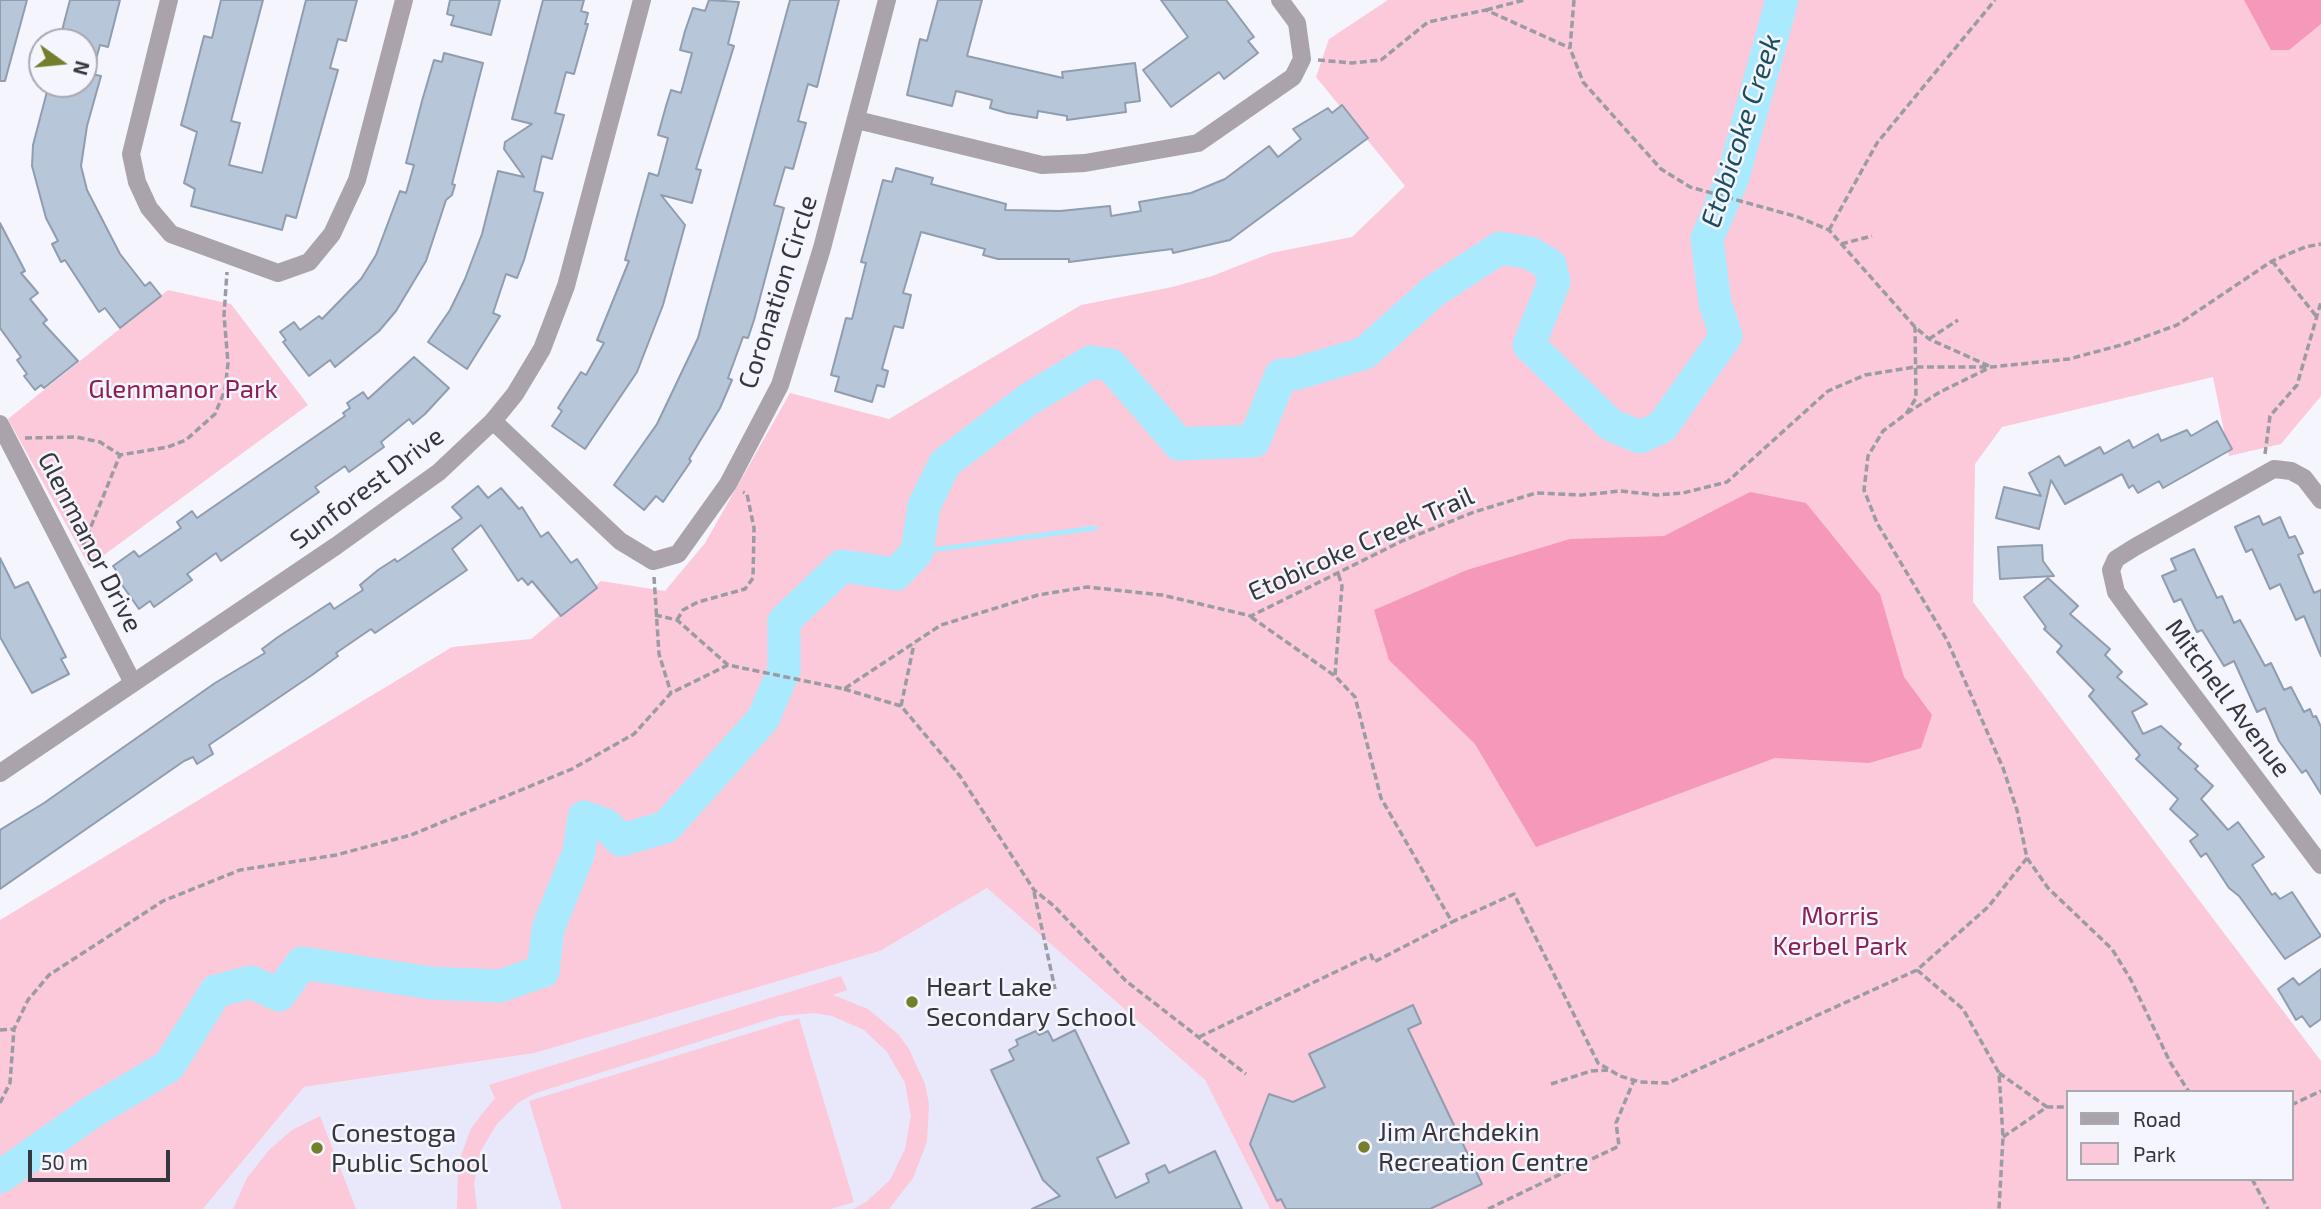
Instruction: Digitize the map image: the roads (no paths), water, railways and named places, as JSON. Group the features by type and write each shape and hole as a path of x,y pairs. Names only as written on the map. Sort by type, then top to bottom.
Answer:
{"street":[{"path":"169,0 131,154 137,182 149,208 172,234 278,273 309,262 331,234 356,180 404,0"},
{"name":"Sunforest Drive","path":"0,773 439,472 493,421 515,394 542,349 566,286 642,0"},
{"name":"Coronation Circle","path":"493,421 620,541 653,561 678,554 728,484 780,385 857,120 887,0"},
{"path":"857,120 1042,165 1085,163 1198,143 1293,77 1302,59 1297,23 1280,0"},
{"name":"Glenmanor Drive","path":"0,424 133,683"},
{"name":"Mitchell Avenue","path":"2321,500 2304,478 2291,471 2274,469 2118,559 2111,569 2116,592 2321,865"}],"waterway":[{"name":"Etobicoke Creek","path":"0,1177 92,1112 169,1066 216,991 251,982 279,995 302,963 430,983 500,986 543,971 548,929 579,852 584,817 606,825 621,840 666,827 763,719 784,670 784,621 842,566 896,574 917,552 924,506 945,463 1029,399 1091,362 1111,365 1179,444 1254,441 1281,375 1295,374 1365,353 1434,291 1500,248 1530,253 1550,265 1554,282 1529,345 1611,425 1640,437 1662,427 1726,336 1715,303 1707,239 1733,177 1782,0"},
{"path":"917,552 1095,528"}],"place":[{"name":"Heart Lake Secondary School","path":"912,1002"},
{"name":"Jim Archdekin Recreation Centre","path":"1364,1147"},
{"name":"Conestoga Public School","path":"317,1148"}],"park label":[{"name":"Glenmanor Park","path":"183,389"},
{"name":"Morris Kerbel Park","path":"1840,931"}]}
